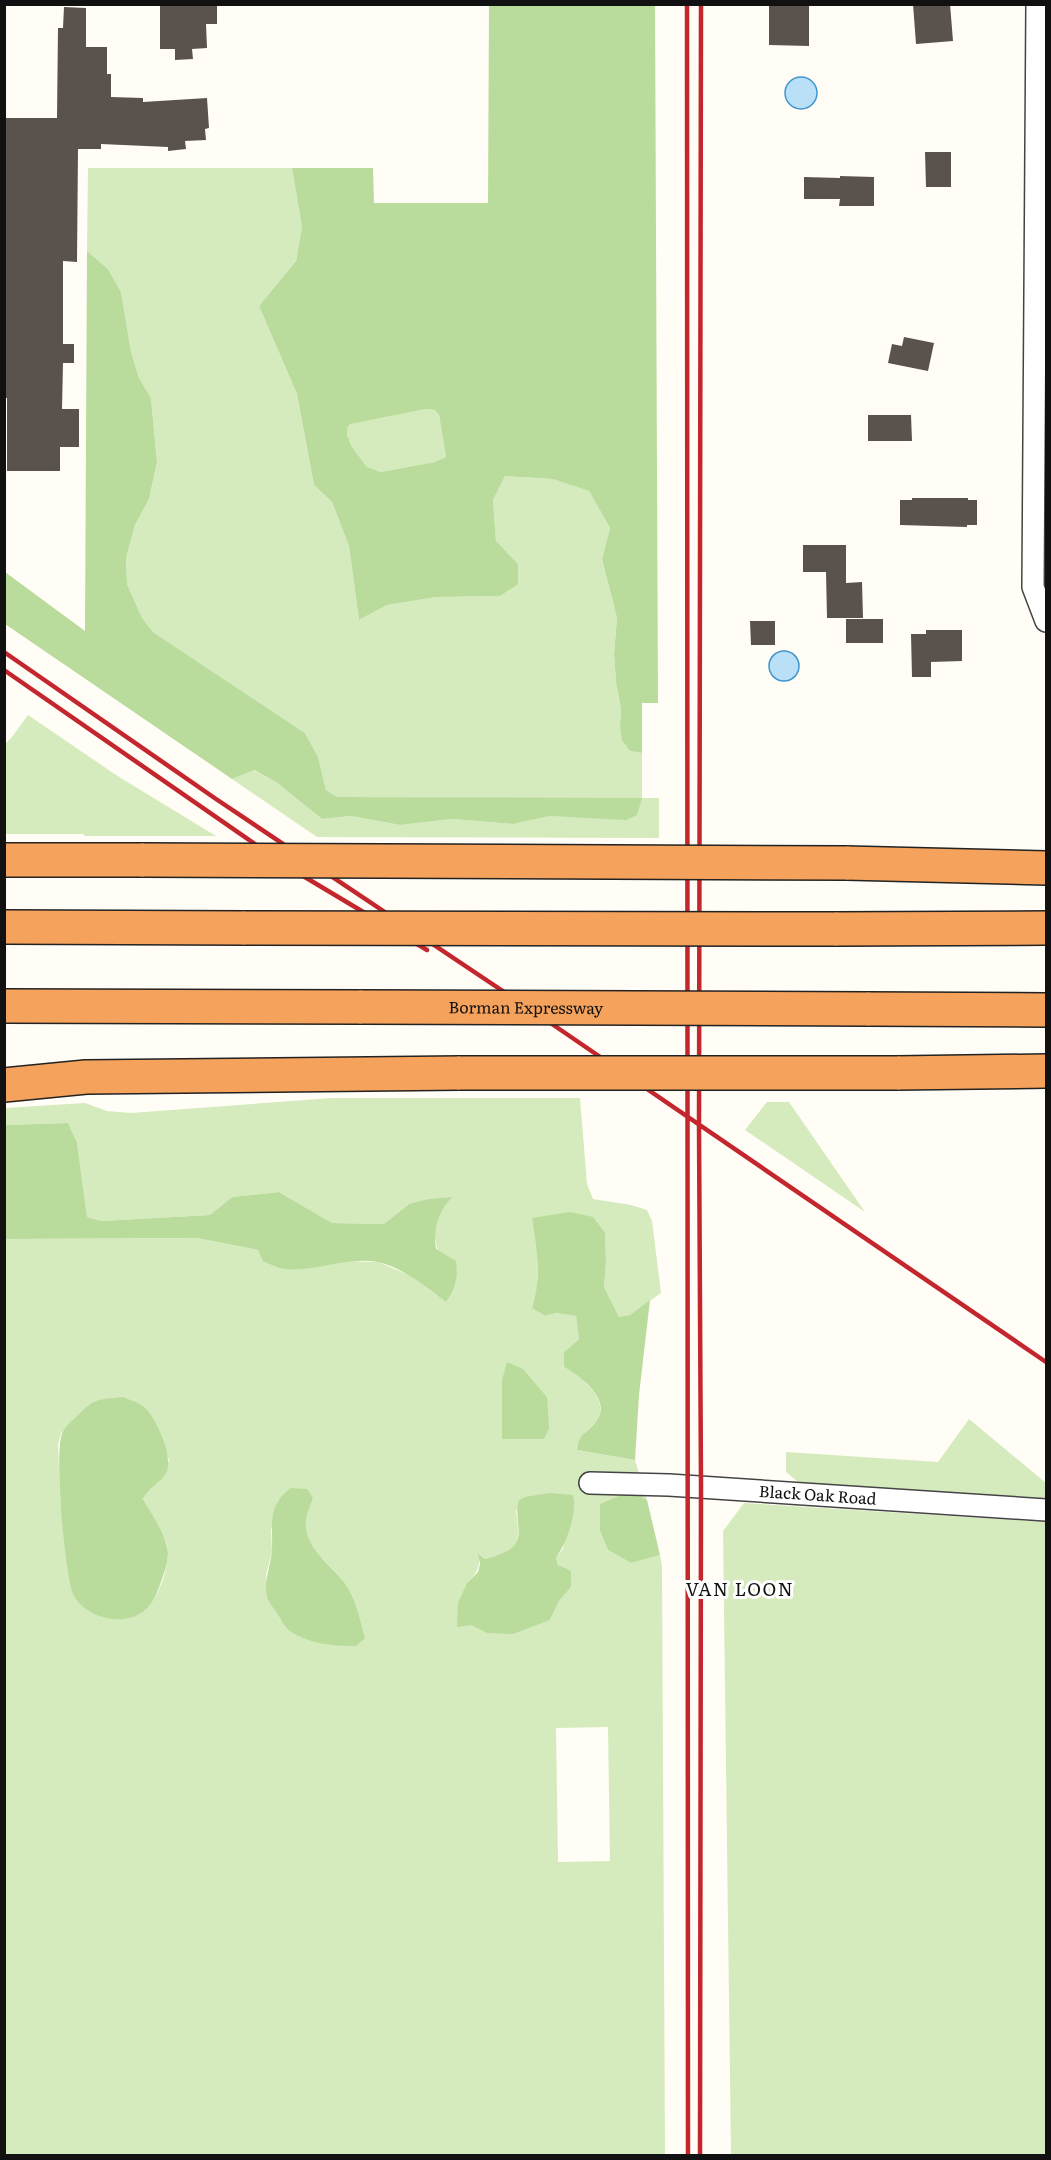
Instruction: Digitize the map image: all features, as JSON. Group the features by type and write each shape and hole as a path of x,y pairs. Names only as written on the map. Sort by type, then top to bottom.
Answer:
{"highway":[{"path":"4,860 846,862 1047,868"},
{"path":"4,927 1047,928"},
{"name":"Borman Expressway","path":"4,1006 1047,1010"},
{"path":"4,1076 1047,1071"},
{"path":"4,1085 86,1077"}],"street":[{"path":"1036,4 1033,587 1047,621"},
{"name":"Black Oak Road","path":"590,1483 669,1485 1047,1510"}],"green space":[{"path":"489,5 655,5 658,703 642,703 642,753 630,751 622,740 621,709 614,654 617,618 602,559 610,528 589,491 553,479 505,476 493,500 496,541 518,564 518,584 500,596 437,597 387,605 359,620 349,546 332,502 314,485 297,394 259,306 296,261 302,227 292,168 373,168 374,203 488,203","holes":["426,409 435,410 439,415 446,457 435,462 381,472 367,467 352,447 347,435 348,426 351,424"]},
{"path":"88,168 292,168 302,227 296,261 259,306 297,394 314,485 332,502 349,546 359,620 387,605 437,597 500,596 518,564 496,542 493,500 505,476 554,479 589,491 610,528 602,559 617,618 614,654 621,709 620,726 630,751 642,753 642,798 659,798 659,838 317,837 232,779 253,770 276,782 322,819 351,816 400,825 452,819 513,824 548,816 587,817 642,799 337,797 326,790 318,757 305,733 153,632 142,618 127,584 126,558 135,525 149,499 157,462 151,398 139,378 131,352 121,292 108,269 87,251"},
{"path":"87,251 108,269 121,292 131,352 139,378 151,398 157,462 149,499 135,525 126,558 127,584 142,618 153,632 305,733 318,757 326,790 337,797 642,798 637,815 626,820 549,816 513,824 452,819 400,825 351,816 322,819 276,782 254,770 232,779 5,624 5,572 85,631"},
{"path":"426,409 436,410 439,415 446,457 436,462 381,472 367,467 352,447 347,435 348,426 351,424"},
{"path":"28,715 116,775 216,836 5,834 5,744"},
{"path":"332,1098 580,1098 587,1184 593,1199 647,1210 652,1221 661,1293 630,1315 619,1317 604,1287 605,1233 538,1256 537,1293 532,1308 545,1316 556,1313 576,1316 579,1339 564,1352 564,1367 593,1390 600,1406 600,1414 595,1423 582,1436 577,1450 635,1460 647,1500 637,1494 600,1531 608,1550 631,1563 660,1555 662,1566 665,2155 5,2155 4,1239 197,1238 258,1250 308,1268 343,1261 378,1262 411,1276 446,1302 434,1231 440,1211 451,1197 409,1204 384,1224 332,1223 279,1192 232,1197 210,1215 102,1221 87,1217 77,1144 68,1123 5,1125 5,1108 85,1103 107,1111 131,1113","holes":["502,1380 535,1384 547,1397 502,1439","77,1416 157,1426 169,1460 159,1482 148,1489 143,1499 166,1542 168,1556 163,1580 153,1601 135,1616 63,1521 58,1445 61,1433","313,1498 306,1520 309,1539 352,1595 365,1638 281,1620 268,1600 266,1575 272,1552 271,1529","516,1510 564,1547 556,1558 571,1587 559,1601 550,1620 487,1633 472,1625 467,1583 477,1570 479,1553 485,1559 506,1553 516,1544 518,1530","608,1727 610,1861 558,1862 556,1728"]},
{"path":"767,1102 789,1102 865,1212 745,1130"},
{"path":"68,1123 77,1143 87,1217 102,1221 210,1215 232,1197 279,1192 332,1223 384,1224 409,1204 452,1197 438,1221 435,1241 436,1249 456,1261 456,1277 452,1292 446,1302 405,1273 378,1262 355,1261 285,1269 263,1261 258,1250 197,1238 5,1239 5,1125"},
{"path":"570,1212 593,1217 605,1233 604,1287 619,1317 630,1315 650,1300 639,1395 635,1460 577,1450 581,1436 595,1423 601,1406 593,1390 564,1367 564,1352 579,1339 576,1316 556,1313 545,1316 532,1308 538,1275 532,1218"},
{"path":"507,1362 523,1369 547,1397 549,1428 544,1439 502,1439 502,1380"},
{"path":"123,1397 139,1404 149,1412 166,1447 167,1471 143,1499 162,1532 168,1553 164,1573 150,1605 144,1611 129,1618 112,1619 88,1610 73,1594 64,1538 59,1461 63,1431 70,1423 96,1401"},
{"path":"969,1419 1046,1483 1046,1503 810,1487 797,1481 786,1472 786,1452 938,1462"},
{"path":"291,1488 307,1489 313,1498 307,1515 306,1530 313,1547 344,1582 352,1595 365,1638 356,1646 322,1643 297,1635 286,1627 268,1600 266,1581 272,1550 273,1516 278,1501"},
{"path":"549,1493 573,1495 574,1502 570,1528 556,1558 558,1565 571,1571 571,1587 559,1601 550,1620 513,1634 487,1633 471,1625 457,1627 458,1603 467,1583 478,1572 480,1564 478,1553 485,1559 509,1550 517,1540 519,1500"},
{"path":"637,1494 647,1500 660,1555 631,1563 608,1550 600,1531 600,1504 619,1496"},
{"path":"744,1503 1046,1522 1046,2155 731,2155 723,1531"}],"water":[{"path":"801,77 812,82 817,93 812,104 801,109 790,104 785,93 790,82"},
{"path":"784,651 790,652 798,660 798,672 790,680 784,681 778,680 770,672 769,666 770,660 778,652"}],"building":[{"path":"160,4 217,4 217,24 206,24 207,48 192,49 193,59 175,60 175,49 160,49"},
{"path":"769,4 809,4 809,46 769,45"},
{"path":"913,4 950,4 953,41 916,44"},
{"path":"64,7 86,8 86,47 107,47 107,74 111,74 111,97 143,98 143,102 207,98 209,128 205,129 206,140 185,141 186,149 168,151 168,147 101,144 101,149 78,149 77,262 63,261 63,344 74,344 74,363 63,363 62,409 79,409 79,447 60,447 60,471 7,471 7,398 4,398 4,118 57,118 58,28 63,28"},
{"path":"925,152 951,152 951,187 926,187"},
{"path":"840,176 874,177 874,206 839,206 840,199 804,199 804,177 840,178"},
{"path":"904,337 934,343 928,371 888,363 892,344 902,346"},
{"path":"868,415 911,415 912,441 868,441"},
{"path":"912,498 977,500 977,525 967,525 967,527 900,525 900,500 912,500"},
{"path":"803,545 846,545 846,583 862,582 863,618 827,618 826,572 803,572"},
{"path":"846,619 883,619 883,643 846,643"},
{"path":"750,621 775,621 775,645 751,645"},
{"path":"926,630 962,630 962,661 931,662 931,677 912,677 911,634 926,634"}],"railway":[{"path":"687,4 688,2156"},
{"path":"700,2156 701,4"},
{"path":"4,652 216,799 552,1024 1046,1362"},
{"path":"4,670 288,867 427,950"}],"district":[{"name":"VAN LOON","path":"740,1590"}]}
